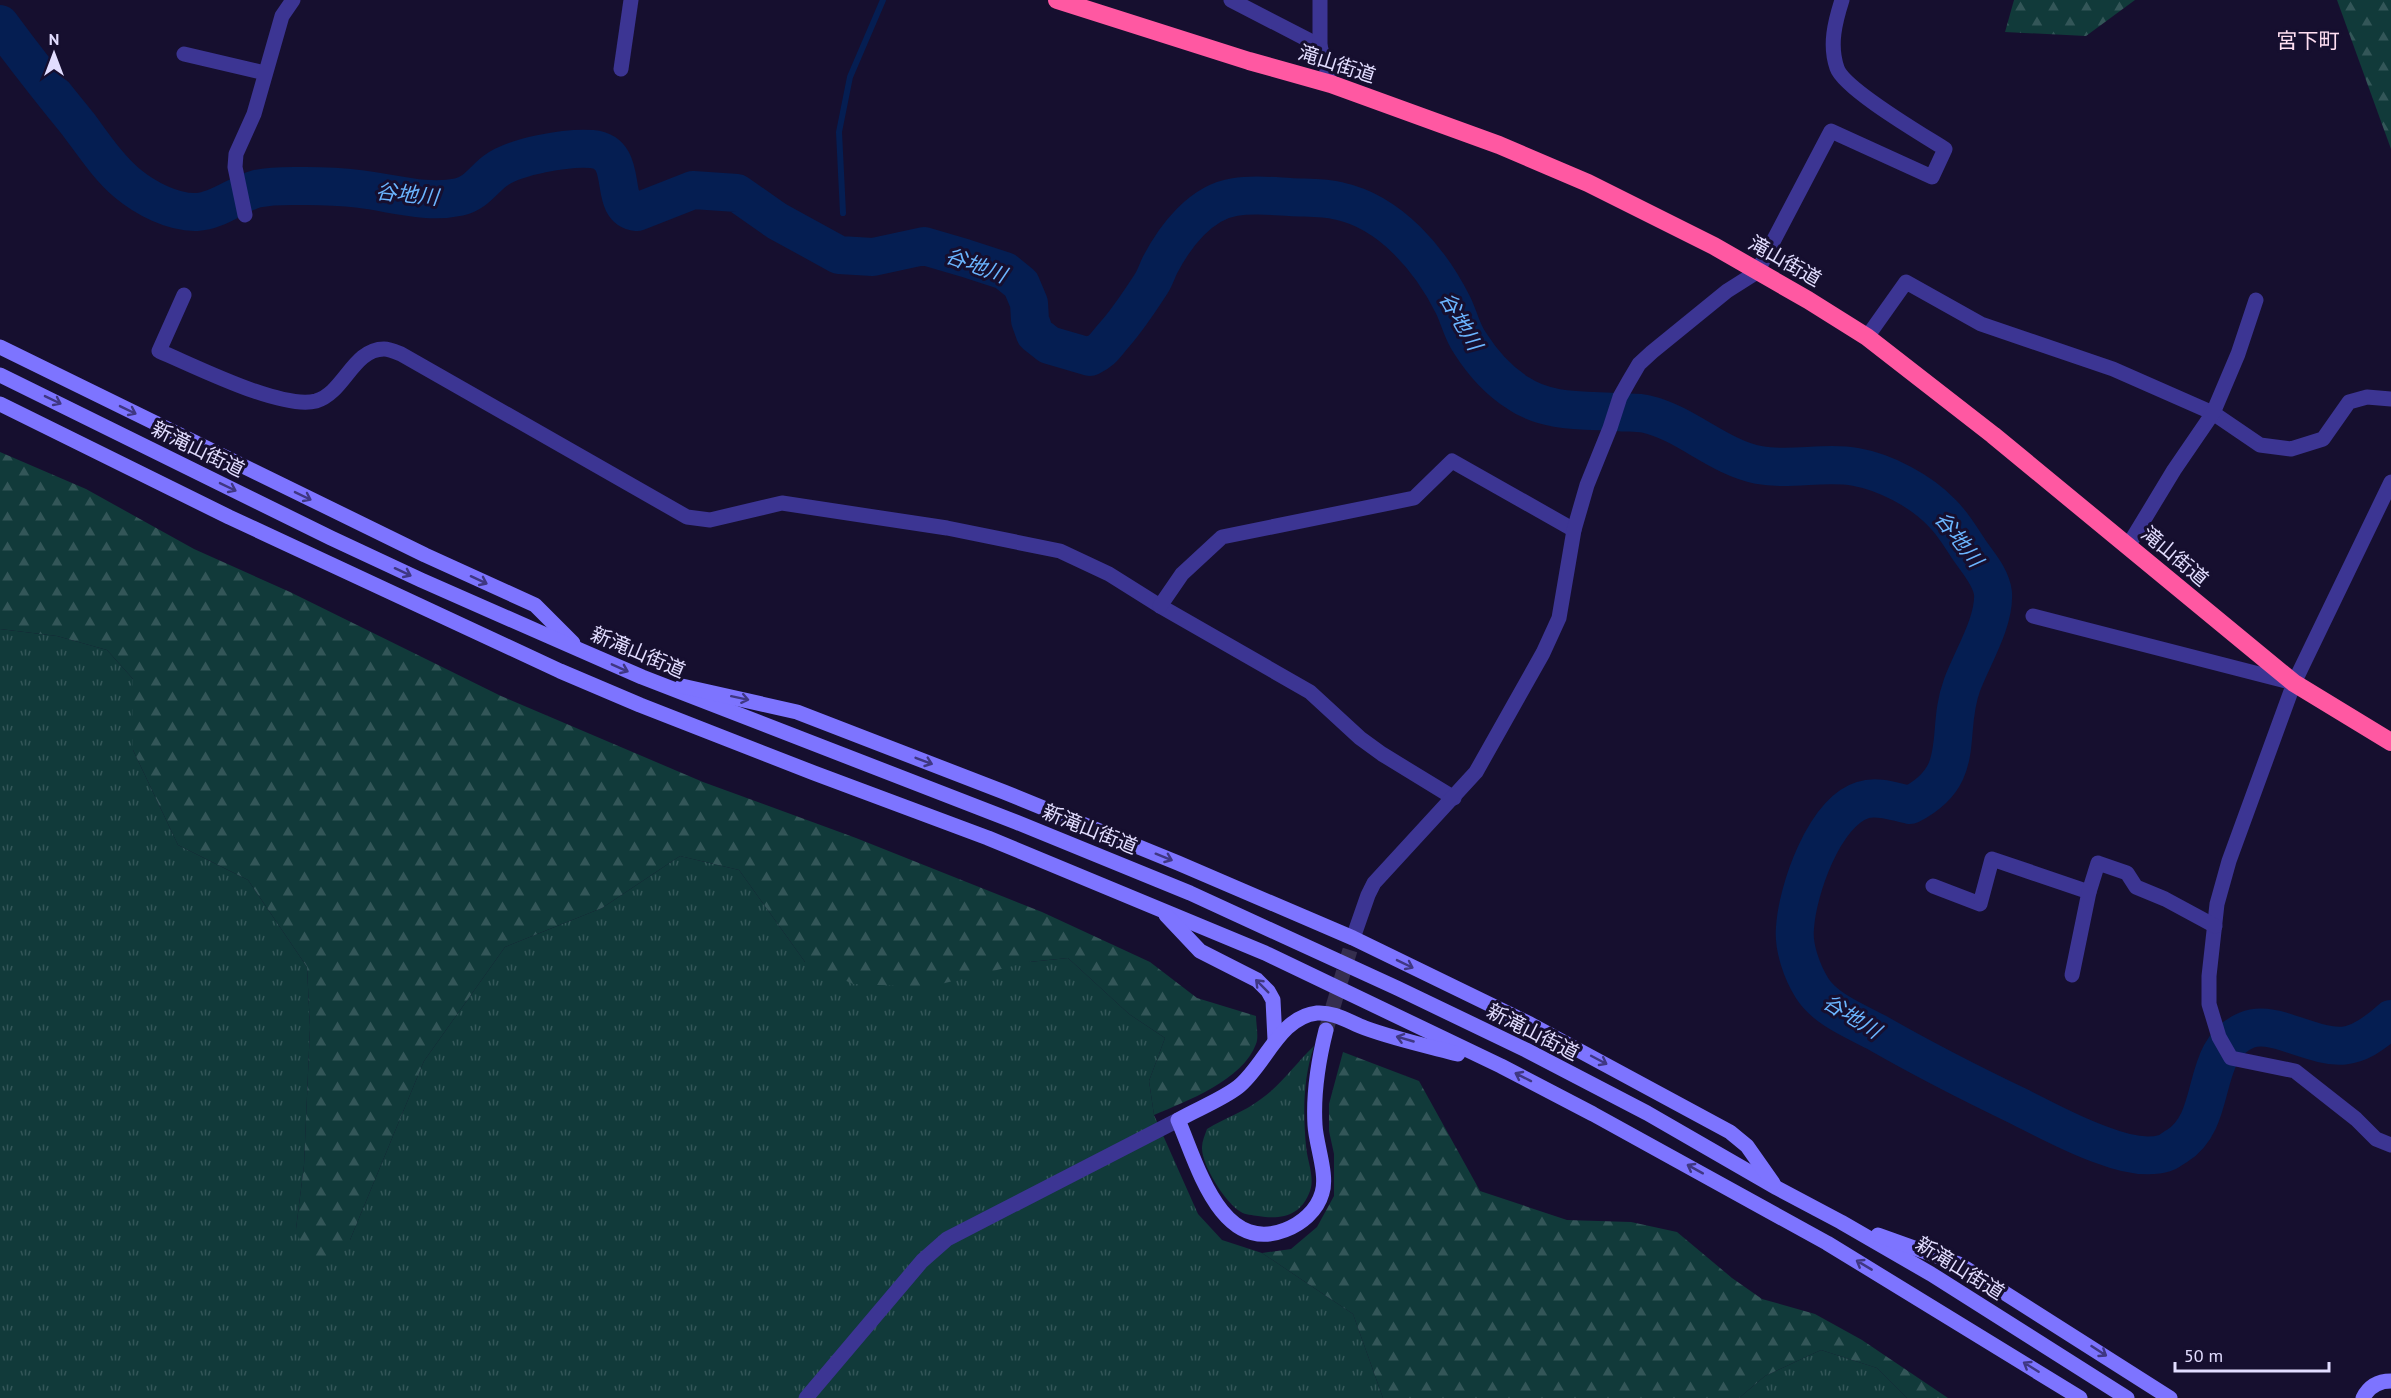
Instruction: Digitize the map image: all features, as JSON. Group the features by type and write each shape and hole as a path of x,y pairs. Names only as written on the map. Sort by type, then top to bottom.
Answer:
{"highway":[{"name":"滝山街道","path":"1058,0 1249,61 1331,84 1499,145 1588,183 1714,246 1867,337 1993,435 2294,683 2391,742"}],"main road":[{"path":"0,347 425,555 535,605 580,650"},
{"name":"新滝山街道","path":"0,375 421,580 642,677 1190,892 1526,1050 1647,1113 1931,1274 2127,1398"},
{"path":"0,404 229,517 560,671 640,705 988,838 1161,910 1265,954 1501,1066 1827,1243 2080,1398"},
{"path":"642,677 797,712 1004,792 1178,863 1530,1024 1731,1132 1747,1146 1777,1188"},
{"path":"1161,910 1200,951 1257,980 1268,991 1273,1000 1275,1040"},
{"path":"1326,1030 1318,1062 1314,1098 1315,1127 1324,1178 1322,1193 1313,1210 1297,1225 1280,1232 1260,1235 1240,1229 1224,1216 1211,1197 1178,1120 1238,1087 1260,1065 1275,1040 1306,1015 1326,1013 1337,1015 1365,1028 1501,1066"},
{"path":"1841,1222 1959,1264 2170,1398"},
{"path":"2363,1398 2373,1386 2382,1381 2391,1381"}],"street":[{"path":"245,215 235,167 237,154 254,114 282,16 293,0"},
{"path":"621,69 631,0"},
{"path":"1231,0 1320,46"},
{"path":"1320,0 1320,46 1331,84"},
{"path":"1351,944 1374,883 1476,772 1544,653 1559,618 1574,530 1587,485 1610,429 1620,397 1639,364 1726,291 1757,272 1831,131 1932,177 1945,148 1859,91 1838,70 1833,47 1834,25 1842,0"},
{"path":"184,54 265,73"},
{"path":"1867,337 1905,282 1981,324 2113,369 2212,413 2260,445 2291,449 2323,439 2349,402 2367,397 2391,399"},
{"path":"184,295 159,351 271,398 297,403 317,401 332,393 372,351 385,349 401,354 687,517 710,520 782,503 947,528 1060,551 1109,574 1310,692 1360,738 1454,798"},
{"path":"2128,546 2212,413 2238,354 2256,300"},
{"path":"1160,606 1182,574 1222,537 1414,498 1452,461 1574,530"},
{"path":"2391,482 2294,683 2229,861 2217,904 2209,976 2209,1004 2219,1037 2231,1058 2295,1071 2356,1119 2376,1139 2391,1145"},
{"path":"2033,616 2294,683"},
{"path":"1933,886 1980,903 1992,859 2089,892"},
{"path":"2072,975 2089,892 2098,863 2127,873 2136,887 2215,926"},
{"path":"806,1398 922,1261 947,1239 1178,1120"}],"green space":[{"path":"2014,0 2135,0 2086,36 2005,32"},
{"path":"2337,0 2391,0 2391,149"},
{"path":"0,452 86,489 194,549 290,592 501,696 703,782 856,838 1042,912 1150,962 1197,998 1256,1016 1256,1044 1249,1057 1227,1079 1197,1096 1154,1115 1149,1081 1165,1038 1129,1014 1068,958 1029,962 929,987 853,984 805,962 739,870 680,856 602,908 505,947 424,1061 350,1240 311,1271 296,1229 304,1165 310,1027 307,967 248,880 178,845 133,750 133,679 107,650 57,636 0,629"},
{"path":"0,629 57,636 107,650 133,679 133,750 178,845 248,880 307,967 310,1027 304,1165 296,1229 350,1240 424,1061 505,947 602,908 680,856 739,870 805,962 1029,962 1068,958 1129,1014 1165,1038 1149,1081 1154,1115 1198,1214 1222,1240 1262,1253 1353,1314 1383,1398 0,1398"},
{"path":"1314,1046 1310,1058 1304,1108 1306,1146 1312,1180 1310,1191 1301,1206 1289,1214 1266,1217 1243,1213 1221,1192 1205,1163 1202,1147 1207,1129 1261,1099 1276,1087"},
{"path":"1343,1052 1419,1081 1480,1191 1567,1220 1631,1222 1677,1232 1732,1278 1762,1299 1815,1314 1862,1340 1948,1398 1907,1398 1877,1368 1821,1350 1765,1376 1739,1398 1383,1398 1353,1314 1262,1253 1291,1249 1317,1227 1334,1196 1334,1154 1329,1131 1329,1104"},
{"path":"1821,1350 1877,1368 1907,1398 1739,1398 1765,1376"}],"waterway":[{"path":"843,213 839,132 850,77 883,0"},
{"name":"谷地川","path":"0,24 113,170 142,194 160,204 178,210 205,211 256,189 281,186 347,188 422,199 447,199 470,193 495,171 515,161 556,151 592,149 604,153 612,160 623,201 628,209 637,212 693,190 737,193 777,221 839,255 873,257 924,246 1005,271 1021,284 1029,303 1030,320 1035,334 1049,345 1090,357 1104,347 1130,316 1181,232 1200,213 1211,206 1235,197 1256,195 1327,199 1358,207 1375,215 1391,227 1420,255 1444,288 1475,350 1485,364 1518,393 1553,407 1646,414 1661,418 1730,455 1759,465 1771,467 1844,465 1879,473 1913,490 1933,504 1953,526 1987,576 1992,587 1993,604 1987,628 1962,685 1957,703 1948,767 1928,793 1910,805 1875,798 1863,800 1849,807 1825,836 1807,874 1797,912 1795,943 1808,982 1825,1002 1841,1014 1929,1061 2070,1132 2117,1150 2150,1155 2168,1152 2190,1134 2199,1119 2221,1053 2232,1040 2247,1030 2261,1027 2271,1028 2316,1042 2341,1046 2364,1039 2391,1019"}],"tunnel":[{"path":"1326,1030 1350,950"}],"district":[{"name":"宮下町","path":"2308,40"}]}
